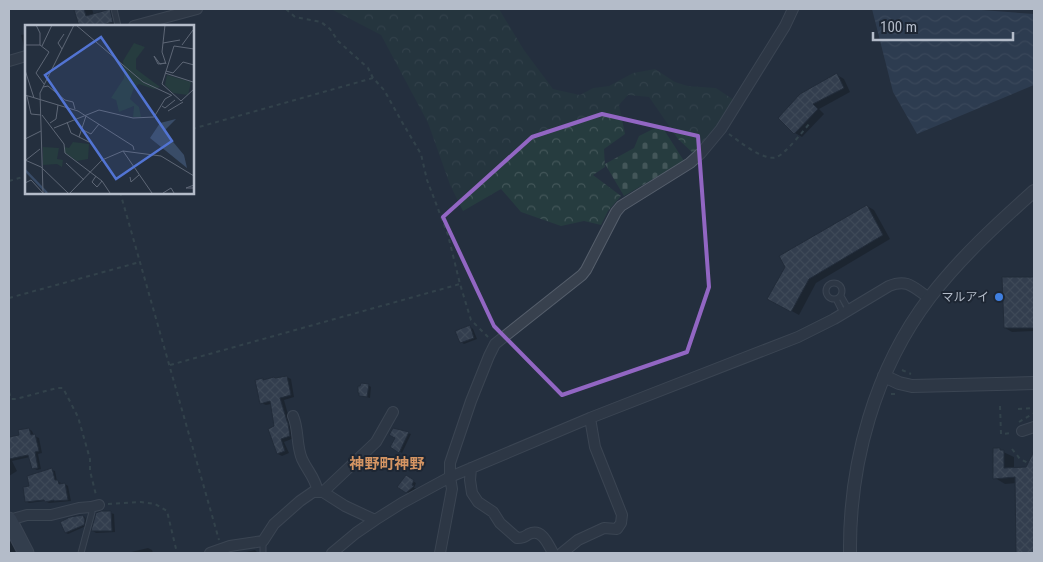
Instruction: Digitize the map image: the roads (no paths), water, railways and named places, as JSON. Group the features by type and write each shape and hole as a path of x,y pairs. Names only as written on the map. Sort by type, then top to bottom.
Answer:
{"main road":[{"path":"9,520 26,553"}],"street":[{"path":"138,25 197,9"},
{"path":"440,553 452,489 450,463 471,401 495,344 582,275 621,206 690,163 701,153 721,129 785,26 793,9"},
{"path":"9,61 25,56"},
{"path":"850,553 852,501 860,452 866,426 884,376 904,338 929,298 960,261 992,228 1034,191"},
{"path":"332,553 375,520 450,477 590,418 798,336 846,312 895,284 909,284 929,298"},
{"path":"884,376 899,383 912,386 1034,383"},
{"path":"320,492 376,442 393,412"},
{"path":"293,416 296,422 302,459 316,481 320,492"},
{"path":"562,553 578,540 604,528 617,529 621,523 622,516 595,447 590,418"},
{"path":"1017,432 1034,427"},
{"path":"471,468 472,494 478,502 493,512 500,523 517,538 537,533 542,535 553,553"},
{"path":"210,553 230,546 263,541 274,524 293,506 313,492 320,492 375,520"},
{"path":"9,520 27,515 51,515 95,506"}],"lane":[{"path":"114,9 118,25"},
{"path":"837,283 844,286 838,298 829,298 827,295 826,292 830,284 837,283"},
{"path":"838,298 846,312"},
{"path":"81,553 95,506"},
{"path":"263,541 263,553"}],"water":[{"path":"872,9 968,9 1034,14 1034,85 917,134 893,92"}],"place":[{"name":"マルアイ","path":"999,297"}],"district":[{"name":"神野町神野","path":"387,464"}]}
